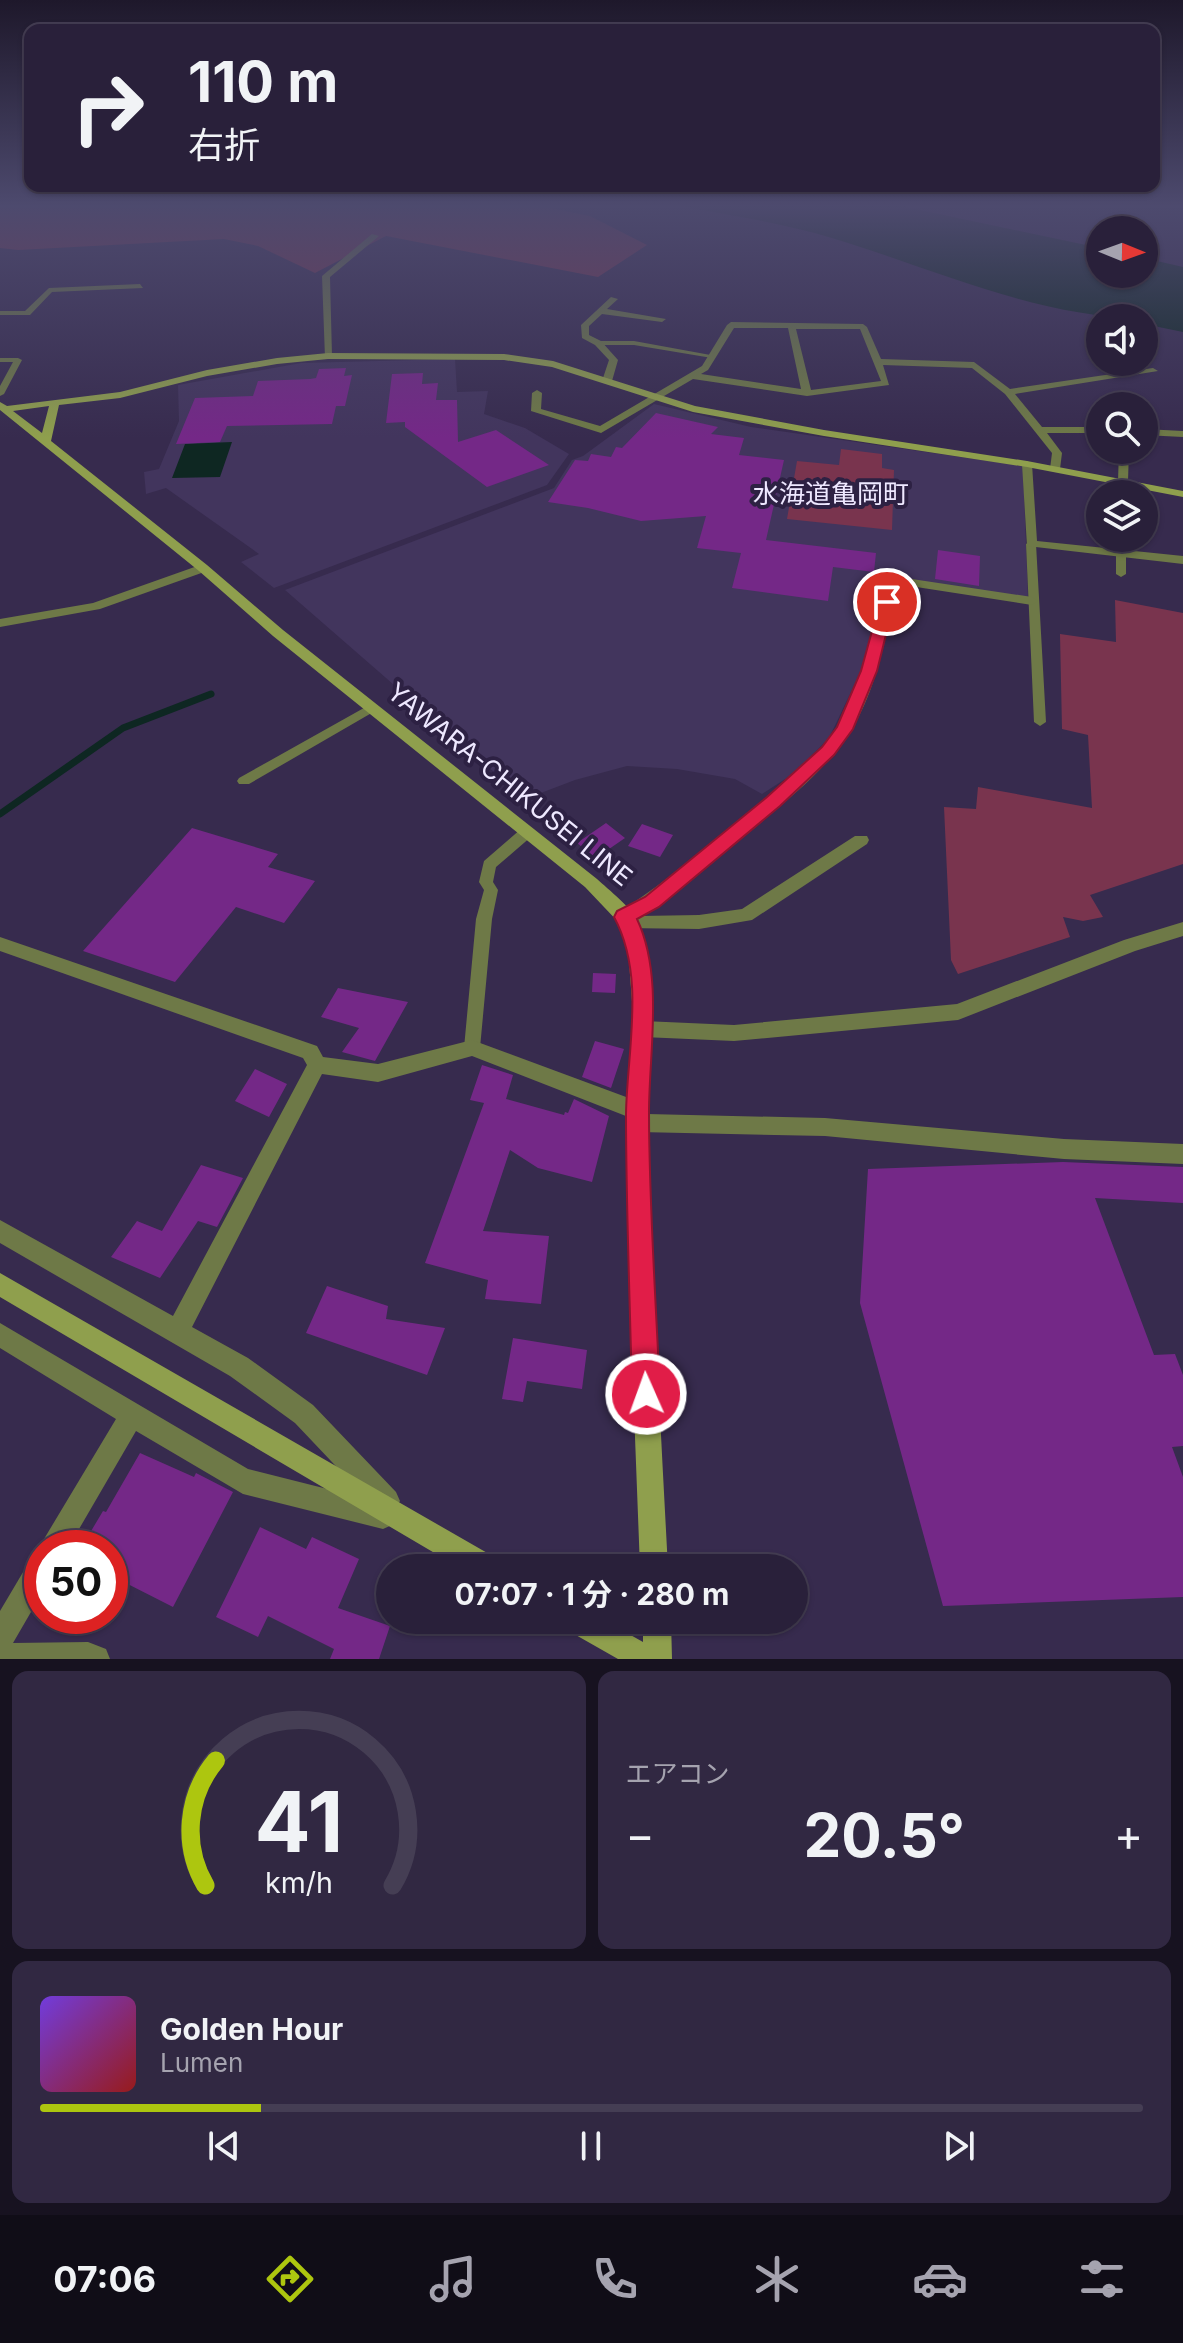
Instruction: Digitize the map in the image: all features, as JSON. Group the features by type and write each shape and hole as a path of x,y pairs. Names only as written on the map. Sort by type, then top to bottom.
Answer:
{"street":[{"path":"326,283 328,356"},
{"path":"0,313 27,313 49,290 59,288 140,286"},
{"path":"607,381 614,360 583,331 614,299"},
{"path":"600,311 662,319"},
{"path":"537,393 536,411 601,430 705,368 731,325 863,327 886,383 807,393 693,376"},
{"path":"792,328 807,393"},
{"path":"2,408 120,395 229,369 328,356 504,357 553,364 693,409 1117,480"},
{"path":"878,362 974,365 1008,392 1057,453 1055,469"},
{"path":"1008,392 1118,376"},
{"path":"46,443 55,404"},
{"name":"YAWARA-CHIKUSEI LINE","path":"2,408 591,883 627,920 638,961 643,1029 638,1117 642,1306 653,1554"},
{"path":"1039,430 1086,430"},
{"path":"1158,433 1183,434"},
{"path":"1027,464 1031,544 1121,556 1183,560"},
{"path":"1158,489 1183,494"},
{"path":"0,623 96,606 203,568"},
{"path":"627,920 773,802 828,751 845,729 869,671 892,580 1032,601"},
{"path":"627,920 699,922 746,915 861,840"},
{"path":"643,1029 734,1033 958,1012 1130,945 1183,929"},
{"path":"0,944 310,1052 317,1065"},
{"path":"317,1065 378,1073 472,1048 638,1117 825,1127 1064,1149 1183,1154"},
{"path":"177,1332 317,1065"},
{"path":"0,1231 239,1367 304,1414 407,1523"},
{"path":"0,1284 461,1554"},
{"path":"0,1335 243,1481 407,1523"},
{"path":"64,1530 132,1415"},
{"path":"0,1638 24,1597"},
{"path":"601,1634 645,1659"},
{"path":"657,1634 658,1659"},
{"path":"0,1657 88,1656 96,1659"}],"lane":[{"path":"598,343 634,343 712,356"},
{"path":"0,360 18,360 0,394"},
{"path":"1031,544 1040,722"},
{"path":"1121,556 1121,574"},
{"path":"244,781 371,708"},
{"path":"472,1048 484,919 491,890 486,882 489,865 527,832"}],"shaded area":[{"path":"969,283 1086,283 1086,288 1158,288 1158,283 1183,283 1183,332 1158,327 1158,304 1086,304 1086,313 1025,301"},
{"path":"455,359 457,392 488,391 484,414 525,428 569,454 547,485 274,588 241,562 259,554 166,488 146,494 144,472 159,469 179,421 178,385 301,363"},
{"path":"654,404 751,427 1023,466 1028,598 885,577 862,669 829,738 793,774 762,794 735,779 677,769 627,766 575,780 525,799 285,590 554,488 572,460 583,456"},
{"path":"232,442 220,477 172,478 185,444"},
{"path":"841,449 882,454 882,468 894,470 892,530 787,519 797,461 839,465"},
{"path":"1115,600 1183,613 1183,864 1090,895 1103,917 1083,921 1063,917 1070,937 958,974 951,960 944,807 976,809 978,787 1092,808 1088,735 1062,729 1060,634 1116,642"}],"building":[{"path":"346,368 344,376 352,375 345,406 336,406 332,424 227,426 220,442 176,444 195,398 253,396 258,381 310,379 316,378 319,369"},
{"path":"423,373 422,384 438,383 436,400 457,400 458,442 496,430 549,465 487,487 405,427 405,422 386,423 392,374"},
{"path":"656,413 718,427 711,434 744,438 739,455 784,460 766,540 876,553 874,572 833,567 828,601 732,588 741,553 697,548 706,516 641,521 548,502 575,460 588,461 591,454 611,457 616,447 622,448"},
{"path":"938,550 980,556 979,586 935,579"},
{"path":"606,823 625,838 596,858 577,843"},
{"path":"642,824 673,835 660,857 628,846"},
{"path":"192,828 278,854 268,867 315,881 284,923 236,907 175,982 83,951"},
{"path":"593,973 616,974 615,993 592,992"},
{"path":"338,988 408,1002 375,1061 342,1052 359,1028 321,1017"},
{"path":"595,1041 624,1049 611,1088 582,1077"},
{"path":"482,1065 513,1075 506,1099 564,1115 574,1099 609,1116 592,1182 538,1168 510,1150 483,1231 549,1236 541,1304 485,1299 488,1280 425,1263 484,1103 470,1100"},
{"path":"255,1069 287,1084 269,1117 235,1101"},
{"path":"1063,1162 1183,1167 1183,1203 1095,1198 1154,1355 1175,1354 1183,1375 1183,1446 1172,1447 1183,1477 1183,1597 943,1606 860,1303 868,1169"},
{"path":"201,1165 243,1178 217,1227 198,1221 160,1278 111,1257 137,1221 162,1231"},
{"path":"327,1286 388,1306 386,1319 445,1328 427,1375 306,1333"},
{"path":"513,1338 587,1350 582,1389 527,1381 523,1402 502,1399"},
{"path":"140,1453 194,1477 196,1473 233,1492 173,1607 128,1584 128,1530 92,1530 103,1511 106,1512"},
{"path":"260,1527 306,1549 312,1537 359,1559 338,1608 376,1621 376,1634 387,1634 379,1659 330,1659 334,1649 268,1616 258,1637 216,1617"}],"waterway":[{"path":"0,814 123,728 211,694"}],"district":[{"name":"水海道亀岡町","path":"831,493"}],"route":[{"path":"646,1394 638,1111 643,1029 638,961 630,923 624,917 652,902 797,782 828,751 845,729 869,671 887,602"}]}
